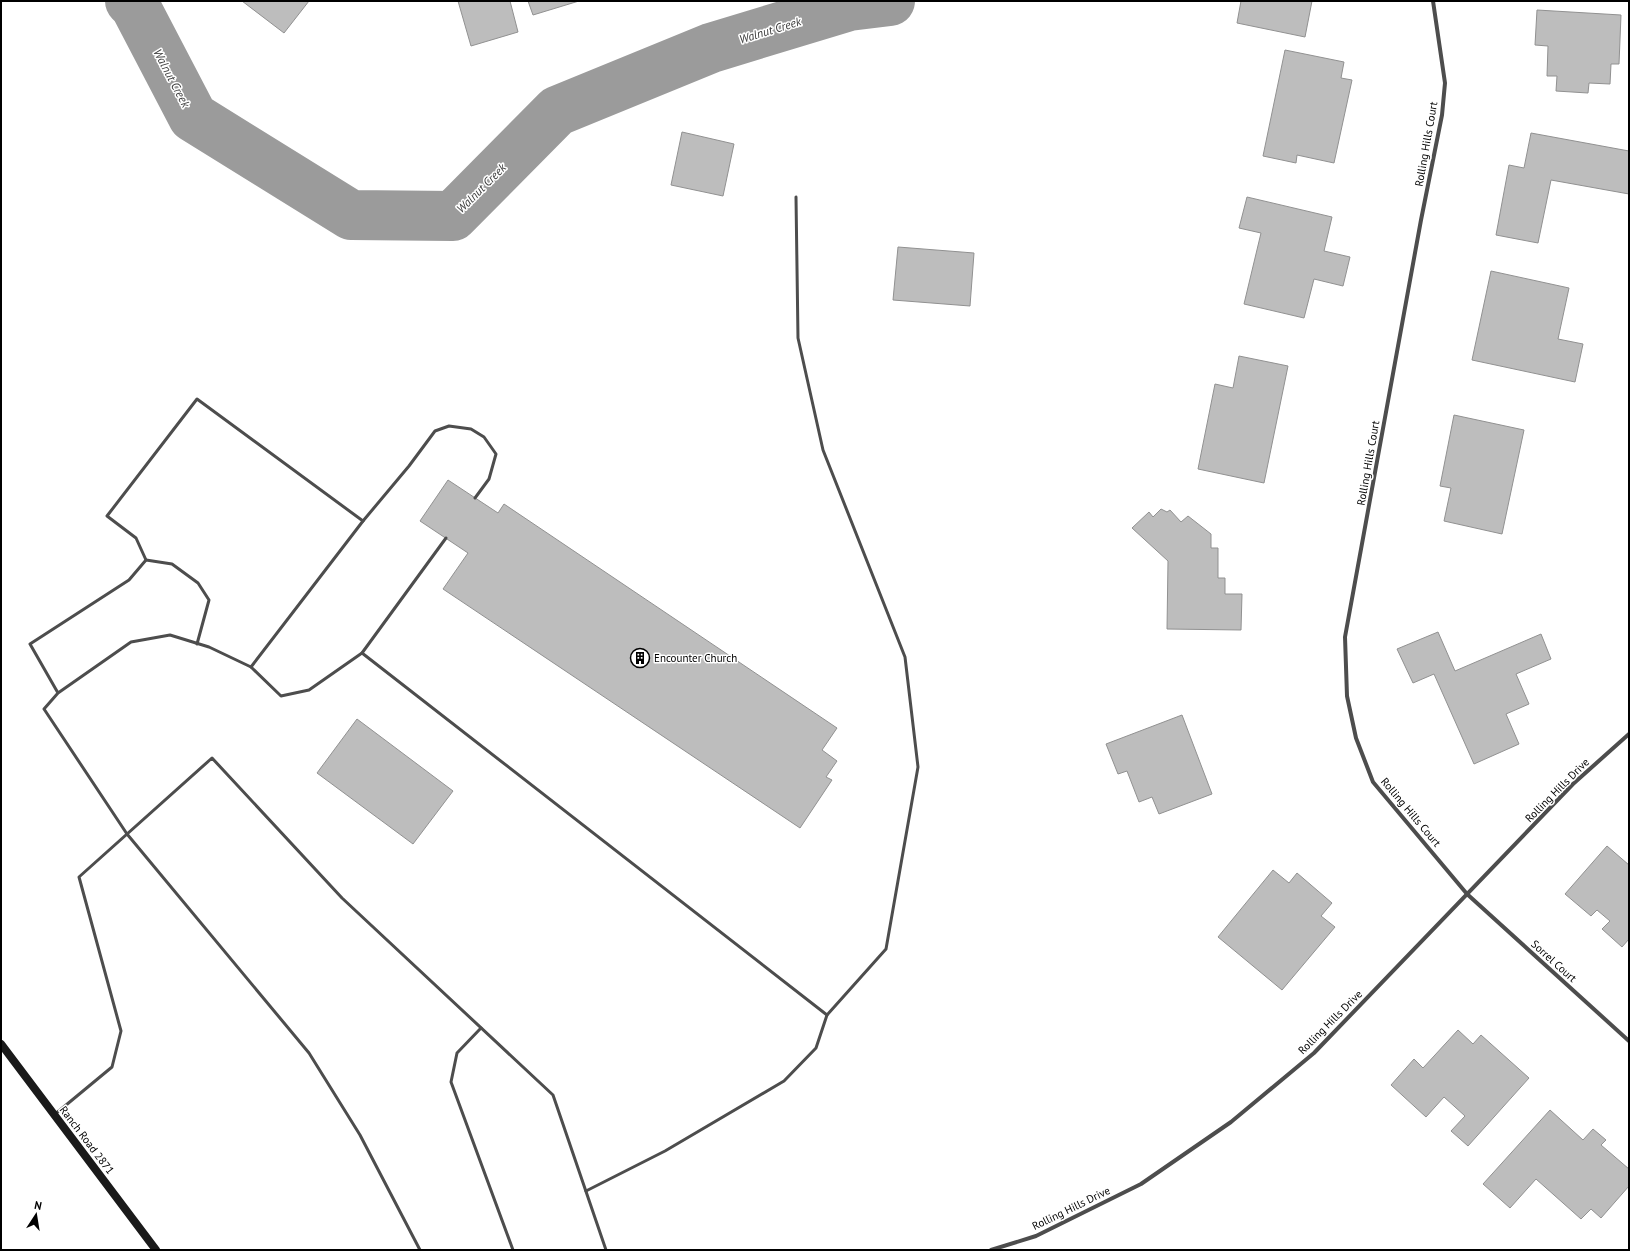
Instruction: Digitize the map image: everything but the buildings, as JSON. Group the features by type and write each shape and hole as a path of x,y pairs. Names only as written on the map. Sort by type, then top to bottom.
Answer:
{"main road":[{"name":"Ranch Road 2871","path":"1,1044 156,1250"}],"street":[{"name":"Rolling Hills Court","path":"1433,1 1445,83 1442,115 1421,220 1345,637 1346,696 1356,738 1373,782 1467,894"},
{"name":"Rolling Hills Drive","path":"991,1250 1036,1236 1141,1184 1232,1122 1314,1053 1573,784 1629,734"},
{"name":"Sorrel Court","path":"1467,894 1629,1041"}],"lane":[{"path":"586,1191 665,1151 784,1081 816,1048 827,1015 886,949 918,767 905,657 823,450 798,338 796,197"},
{"path":"146,560 136,538 107,516 197,399 363,522"},
{"path":"251,667 435,431 449,426 471,429 484,437 496,454 489,479 475,498"},
{"path":"420,1250 360,1135 309,1053 127,834 44,709 58,693 131,642 170,635 209,647 251,667 281,696 309,690 362,653 446,538"},
{"path":"146,560 172,564 198,583 209,600 197,644"},
{"path":"58,693 30,644 129,580 146,560"},
{"path":"362,653 827,1015"},
{"path":"54,1115 112,1067 121,1030 79,877 212,758 342,898 553,1095 606,1250"},
{"path":"481,1028 457,1053 451,1082 513,1250"}],"waterway":[{"name":"Walnut Creek","path":"130,1 135,6 193,117 351,215 453,216 557,111 711,48 849,6 890,1"}],"place":[{"name":"Encounter Church","path":"640,658"}]}
